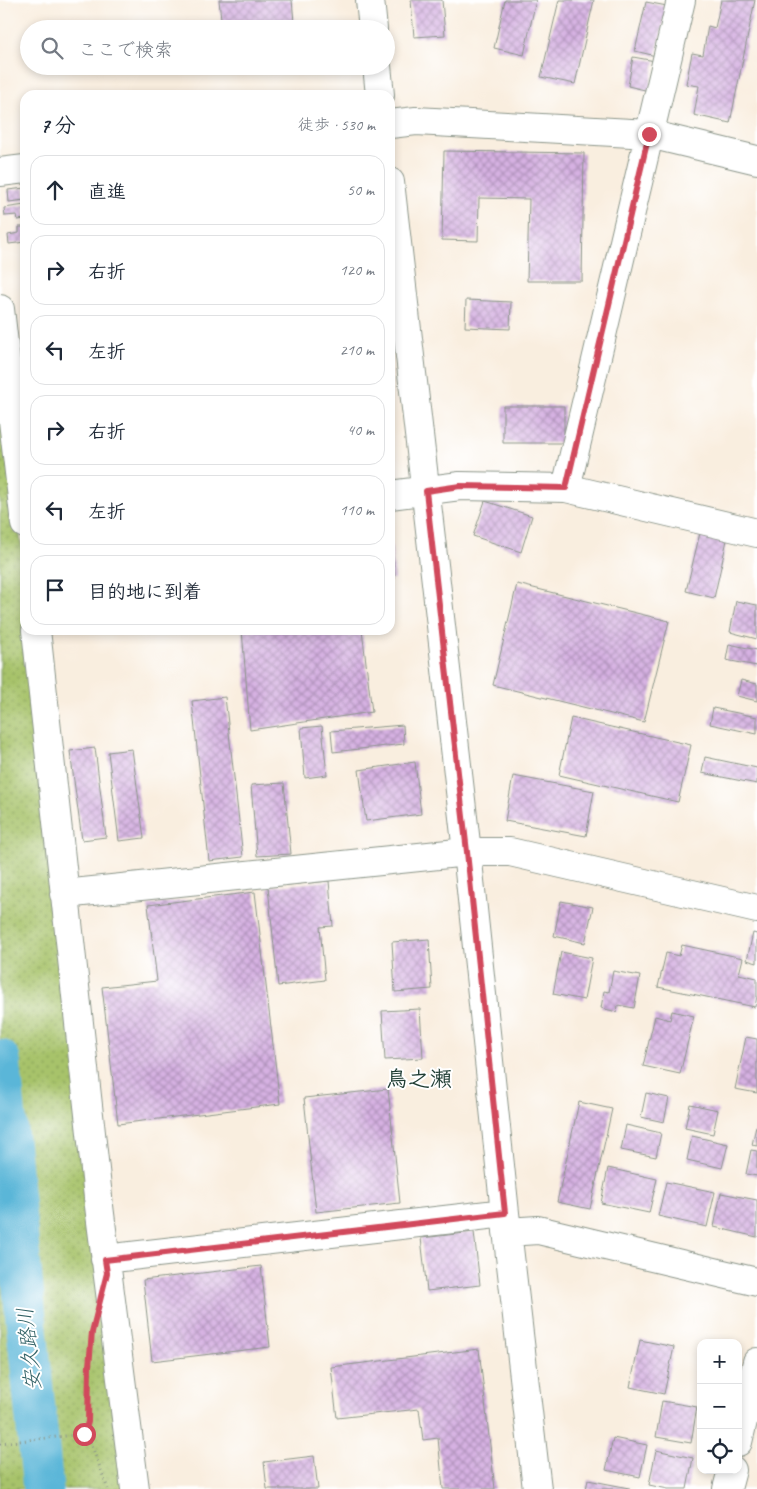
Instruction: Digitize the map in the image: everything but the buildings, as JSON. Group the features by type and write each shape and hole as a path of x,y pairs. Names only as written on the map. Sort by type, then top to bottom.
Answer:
{"street":[{"path":"370,0 372,20"},
{"path":"566,488 681,0"},
{"path":"378,75 379,90"},
{"path":"395,123 416,121 649,134 757,160"},
{"path":"0,172 20,169"},
{"path":"395,225 467,852 506,1222 537,1489"},
{"path":"0,309 20,481"},
{"path":"395,494 460,486 566,488 757,533"},
{"path":"37,635 105,1260 135,1489"},
{"path":"64,894 467,852 510,852 757,909"},
{"path":"105,1260 506,1222 757,1282"},
{"path":"741,1429 757,1362"},
{"path":"727,1489 731,1474"}],"path":[{"path":"84,1434 88,1422 91,1349"},
{"path":"0,1443 84,1434"},
{"path":"84,1434 90,1441 108,1489"}],"green space":[{"path":"0,393 20,535 20,635 26,635 135,1489 0,1489"}],"waterway":[{"name":"安久路川","path":"0,1060 43,1489"}],"district":[{"name":"鳥之瀬","path":"419,1079"}],"route":[{"path":"84,1434 88,1422 92,1332 107,1273 105,1260 505,1213 426,491 460,486 566,488 649,134"}]}
